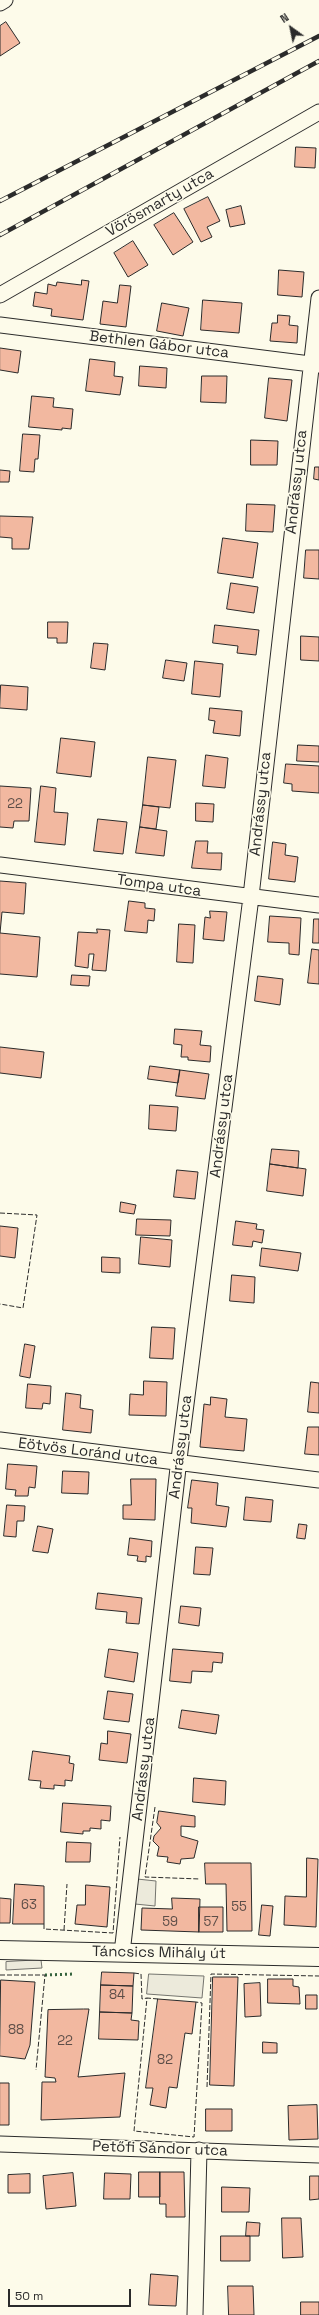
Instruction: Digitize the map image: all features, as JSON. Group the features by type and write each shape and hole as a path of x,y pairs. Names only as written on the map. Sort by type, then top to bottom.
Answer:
{"street":[{"name":"Vörösmarty utca","path":"0,295 319,112"},
{"name":"Andrássy utca","path":"122,1953 179,1463 251,898 315,364 319,298"},
{"name":"Bethlen Gábor utca","path":"0,325 315,364"},
{"name":"Tompa utca","path":"0,864 251,898 319,905"},
{"name":"Eötvös Loránd utca","path":"0,1440 319,1480"},
{"name":"Táncsics Mihály út","path":"0,1950 319,1957"},
{"name":"Petőfi Sándor utca","path":"0,2144 319,2155"},
{"path":"195,2315 199,2150"}],"shaded area":[{"path":"137,1879 156,1881 155,1906 135,1904"},
{"path":"41,1960 42,1968 6,1970 6,1962"},
{"path":"149,1974 204,1976 202,1998 147,1994"}],"building":[{"path":"6,22 20,43 0,56 0,26"},
{"path":"296,147 316,148 315,168 295,167"},
{"path":"208,197 220,221 207,227 212,237 201,242 184,209"},
{"path":"241,206 245,224 230,227 226,210"},
{"path":"174,213 193,242 173,255 154,225"},
{"path":"133,241 148,265 128,277 114,253"},
{"path":"279,270 304,272 302,297 278,295"},
{"path":"82,280 89,281 83,320 51,316 52,309 33,306 35,292 47,294 48,284 56,286 57,282 81,285"},
{"path":"120,285 131,286 126,327 100,324 103,301 117,303"},
{"path":"203,300 242,303 239,333 201,330"},
{"path":"162,303 189,308 183,336 157,331"},
{"path":"278,315 290,316 289,325 298,326 297,343 270,341 272,323 277,323"},
{"path":"0,348 21,351 18,373 0,370"},
{"path":"90,359 115,362 114,376 123,377 120,395 86,391"},
{"path":"140,366 167,368 166,388 139,386"},
{"path":"202,376 227,376 226,403 201,402"},
{"path":"269,378 292,380 287,421 265,418"},
{"path":"32,396 54,398 53,407 73,409 71,429 62,428 62,430 29,427"},
{"path":"23,434 40,435 38,459 35,459 34,472 20,471"},
{"path":"251,440 278,441 277,465 251,465"},
{"path":"315,467 319,467 319,480 314,479"},
{"path":"0,470 10,471 9,482 0,482"},
{"path":"247,504 275,505 273,532 246,531"},
{"path":"0,516 33,517 29,549 12,549 12,538 0,537"},
{"path":"223,538 258,543 253,578 218,573"},
{"path":"306,550 319,550 319,579 304,578"},
{"path":"231,583 258,587 254,613 227,609"},
{"path":"48,622 68,622 67,643 57,643 57,638 48,638"},
{"path":"215,625 259,630 256,655 237,653 238,646 213,643"},
{"path":"301,636 319,637 319,661 301,660"},
{"path":"94,643 108,644 105,670 91,668"},
{"path":"166,660 187,663 184,681 163,678"},
{"path":"195,661 223,664 220,697 192,694"},
{"path":"1,685 28,687 27,710 0,708"},
{"path":"210,708 242,711 240,736 213,733 215,721 209,720"},
{"path":"61,738 95,742 91,777 57,773"},
{"path":"298,745 319,746 319,762 297,761"},
{"path":"206,755 228,758 225,788 203,786"},
{"path":"148,757 176,760 170,808 143,805"},
{"path":"286,764 319,766 319,793 292,791 292,784 284,783"},
{"path":"0,786 31,788 29,821 14,821 13,828 0,827"},
{"path":"41,786 56,788 54,812 68,813 65,845 35,842"},
{"path":"196,803 214,804 213,822 196,821"},
{"path":"143,805 159,807 156,829 140,827"},
{"path":"98,819 127,822 123,854 94,851"},
{"path":"140,827 167,831 164,856 136,853"},
{"path":"196,841 208,841 207,853 222,853 221,870 192,868"},
{"path":"273,842 286,844 285,855 298,857 295,882 269,879"},
{"path":"0,881 26,883 24,914 2,912 0,933"},
{"path":"129,901 145,903 145,908 155,909 154,921 148,920 147,933 125,931"},
{"path":"210,911 227,912 224,941 203,939 205,917 210,918"},
{"path":"270,916 301,918 299,955 289,954 289,943 268,942"},
{"path":"314,919 319,919 319,943 313,943"},
{"path":"179,924 195,925 193,963 177,962"},
{"path":"97,929 110,930 106,971 92,970 94,954 89,954 88,968 75,966 78,932 97,933"},
{"path":"0,933 40,937 37,977 0,974"},
{"path":"312,949 319,950 319,984 308,983"},
{"path":"72,975 90,976 89,986 71,985"},
{"path":"258,976 283,979 280,1005 255,1001"},
{"path":"175,1029 202,1031 200,1045 211,1046 210,1062 188,1060 188,1057 181,1057 182,1045 174,1044"},
{"path":"0,1047 44,1052 41,1078 0,1073"},
{"path":"150,1066 180,1070 178,1083 148,1079"},
{"path":"180,1070 209,1074 205,1099 176,1096"},
{"path":"150,1105 178,1107 176,1131 149,1129"},
{"path":"272,1149 299,1151 298,1168 270,1164"},
{"path":"270,1164 306,1169 303,1196 267,1191"},
{"path":"177,1170 198,1172 195,1199 174,1197"},
{"path":"121,1202 136,1205 134,1214 120,1212"},
{"path":"137,1219 171,1220 170,1236 136,1235"},
{"path":"236,1221 257,1224 256,1229 264,1230 262,1243 253,1241 252,1247 233,1245"},
{"path":"0,1226 18,1228 15,1258 0,1256"},
{"path":"141,1237 172,1240 170,1267 139,1264"},
{"path":"262,1248 301,1253 298,1271 260,1266"},
{"path":"102,1257 120,1258 120,1273 102,1272"},
{"path":"232,1275 255,1277 254,1303 230,1301"},
{"path":"152,1327 175,1328 173,1359 150,1358"},
{"path":"25,1344 35,1346 30,1378 20,1376"},
{"path":"144,1381 167,1382 166,1416 129,1415 130,1394 143,1395"},
{"path":"311,1382 319,1383 319,1413 308,1412"},
{"path":"28,1384 51,1386 50,1404 43,1403 42,1409 26,1408"},
{"path":"66,1393 81,1395 80,1408 93,1410 91,1433 63,1430"},
{"path":"211,1397 227,1399 225,1417 247,1419 244,1451 200,1447 204,1404 210,1405"},
{"path":"308,1427 319,1427 319,1455 305,1454"},
{"path":"8,1464 37,1466 35,1488 29,1487 28,1496 15,1496 16,1490 6,1489"},
{"path":"63,1471 89,1472 88,1494 62,1493"},
{"path":"131,1479 156,1479 155,1520 123,1519 123,1505 131,1505"},
{"path":"192,1480 218,1483 216,1505 229,1507 226,1527 191,1523 192,1508 188,1508"},
{"path":"246,1497 273,1500 271,1522 244,1520"},
{"path":"7,1505 25,1506 24,1521 17,1521 16,1537 4,1536"},
{"path":"299,1524 307,1525 305,1539 297,1538"},
{"path":"38,1526 53,1529 48,1553 33,1551"},
{"path":"130,1538 152,1541 151,1557 146,1556 146,1562 137,1561 138,1556 128,1555"},
{"path":"196,1547 213,1548 210,1575 194,1574"},
{"path":"98,1593 142,1598 139,1624 126,1623 127,1612 96,1609"},
{"path":"181,1606 201,1608 199,1626 179,1623"},
{"path":"109,1649 138,1653 134,1682 105,1677"},
{"path":"173,1649 223,1653 222,1663 213,1662 212,1672 192,1671 191,1683 170,1681"},
{"path":"108,1691 133,1694 129,1722 104,1719"},
{"path":"182,1710 219,1715 216,1734 179,1728"},
{"path":"108,1731 131,1734 127,1763 99,1760 101,1743 107,1744"},
{"path":"33,1751 70,1756 69,1763 74,1764 72,1781 65,1780 65,1786 54,1785 54,1789 40,1788 41,1781 29,1780"},
{"path":"194,1778 226,1781 225,1805 193,1802"},
{"path":"63,1803 111,1806 110,1821 101,1820 101,1829 90,1828 90,1831 83,1831 83,1834 61,1832"},
{"path":"159,1811 195,1816 195,1827 181,1826 181,1836 198,1841 194,1858 181,1859 180,1864 167,1862 168,1857 157,1856 159,1847 153,1841 154,1836 161,1828 157,1823"},
{"path":"67,1842 91,1843 90,1862 66,1862"},
{"path":"307,1858 318,1859 316,1927 284,1925 285,1896 306,1897"},
{"path":"205,1863 251,1863 252,1931 227,1931 226,1884 206,1884"},
{"path":"15,1884 44,1886 44,1924 13,1924"},
{"path":"86,1885 110,1887 107,1927 75,1924 77,1905 85,1905"},
{"path":"0,1898 11,1899 10,1923 0,1923"},
{"path":"172,1898 200,1899 199,1932 141,1930 142,1908 172,1909"},
{"path":"262,1905 273,1906 270,1936 259,1935"},
{"path":"199,1907 223,1907 223,1932 199,1932"},
{"path":"102,1972 134,1973 133,1986 101,1985"},
{"path":"213,1977 238,1977 234,2086 210,2085"},
{"path":"268,1979 293,1979 293,1986 299,1987 300,2004 268,2003"},
{"path":"1,1980 35,1982 30,2045 25,2059 0,2056"},
{"path":"260,1983 261,2016 245,2017 244,1984"},
{"path":"101,1985 133,1986 132,2013 100,2012"},
{"path":"306,1995 317,1995 317,2009 306,2009"},
{"path":"158,1999 196,2002 192,2034 185,2033 177,2088 169,2087 166,2108 150,2105 153,2088 146,2088"},
{"path":"89,2009 78,2077 125,2073 120,2117 41,2120 42,2082 56,2082 55,2078 45,2077 48,2010"},
{"path":"100,2012 132,2013 131,2020 139,2021 138,2040 99,2039"},
{"path":"263,2042 277,2043 277,2053 263,2053"},
{"path":"0,2083 9,2083 9,2125 0,2125"},
{"path":"317,2105 318,2139 289,2140 288,2106"},
{"path":"206,2109 232,2109 232,2131 206,2131"},
{"path":"139,2172 160,2172 160,2197 139,2197"},
{"path":"160,2172 184,2172 185,2217 166,2217 166,2204 160,2204"},
{"path":"73,2173 76,2206 46,2209 43,2176"},
{"path":"105,2173 131,2174 130,2199 104,2199"},
{"path":"30,2174 30,2193 8,2193 8,2175"},
{"path":"310,2176 319,2176 319,2199 310,2200"},
{"path":"222,2187 250,2188 249,2212 222,2212"},
{"path":"282,2218 301,2218 303,2257 283,2258"},
{"path":"247,2222 260,2223 259,2236 246,2236"},
{"path":"221,2236 250,2236 250,2261 221,2261"},
{"path":"151,2274 178,2276 176,2306 149,2305"},
{"path":"228,2286 253,2286 254,2315 229,2315"},
{"path":"301,2302 319,2302 319,2315 301,2315"}],"railway":[{"path":"0,201 319,36"},
{"path":"0,235 319,61"}],"hedge":[{"path":"45,1975 75,1974"}],"fence":[{"path":"0,1213 37,1215 23,1308 0,1304"},
{"path":"155,1807 145,1877 200,1879"},
{"path":"44,1924 44,1929 113,1933 120,1837"},
{"path":"64,1930 67,1884"},
{"path":"134,1973 141,1974 142,1999 147,1998"},
{"path":"207,2087 211,1974 319,1976"},
{"path":"0,1975 45,1975 36,2070"},
{"path":"158,1999 147,1998 134,2131 194,2137 202,2003 196,2002"}]}
